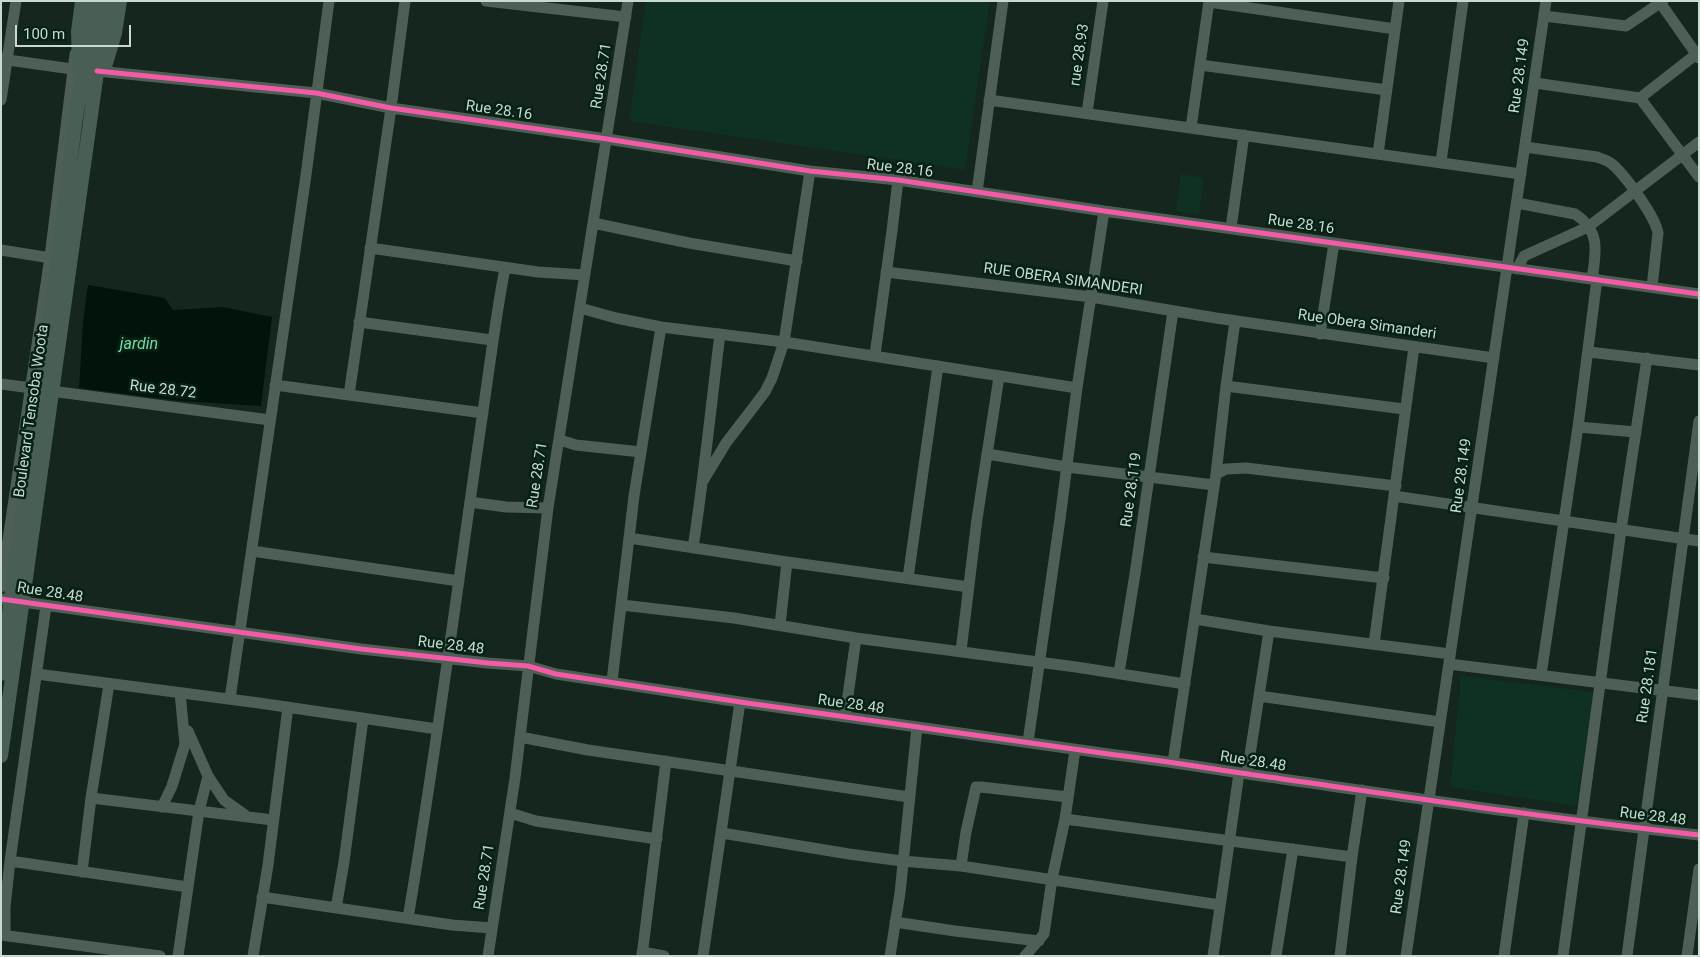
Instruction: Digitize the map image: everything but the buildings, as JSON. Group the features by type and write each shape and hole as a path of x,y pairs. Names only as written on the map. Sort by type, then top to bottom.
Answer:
{"main road":[{"path":"82,1 78,32 88,70"},
{"path":"82,125 95,1"},
{"path":"82,125 88,70 107,1"},
{"path":"88,70 115,33 120,1"},
{"name":"Boulevard Tensoba Woota","path":"41,389 54,258 82,125"},
{"name":"Boulevard Tensoba Woota","path":"1,674 41,389 82,125"},
{"name":"Boulevard Tensoba Woota","path":"1,756 11,600"}],"street":[{"path":"1,100 4,60 16,1"},
{"path":"230,699 306,175 329,1"},
{"path":"349,395 405,1"},
{"path":"486,1 626,17"},
{"name":"Rue 28.71","path":"488,956 510,813 548,508 628,1"},
{"path":"976,192 1003,1"},
{"name":"rue 28.93","path":"1087,114 1103,1"},
{"path":"1378,154 1399,1"},
{"path":"1441,162 1463,1"},
{"name":"Rue 28.149","path":"1406,956 1494,358 1512,269 1517,204 1546,1"},
{"path":"1191,128 1209,2 1395,28"},
{"path":"1544,16 1626,26 1661,2 1698,54 1640,98"},
{"name":"Rue 28.16","path":"4,60 316,93 391,108 607,138 810,171 898,180 1104,211 1699,294"},
{"path":"1200,65 1386,90"},
{"path":"1,250 54,258 88,70"},
{"path":"1535,82 1640,98 1699,177"},
{"path":"989,100 1521,174"},
{"path":"1231,228 1244,135"},
{"path":"1512,269 1529,252 1588,228 1680,154 1699,142"},
{"path":"1525,148 1606,160 1612,164 1635,192 1657,225 1658,233 1652,287"},
{"path":"703,481 726,443 765,392 772,378 784,342 810,171"},
{"path":"874,355 898,180"},
{"path":"1517,204 1575,214 1580,217 1596,241 1589,352 1541,674"},
{"path":"1028,742 1077,388 1104,211"},
{"path":"593,223 689,243 797,260"},
{"path":"1320,334 1334,243"},
{"path":"370,248 505,268 585,275"},
{"path":"408,918 448,658 492,340 505,268"},
{"name":"RUE OBERA SIMANDERI","path":"886,272 1091,297 1235,321"},
{"path":"580,308 616,318 661,327 874,355 999,377 1077,388"},
{"name":"Rue 28.119","path":"1119,673 1173,311"},
{"path":"1173,762 1215,480 1235,321"},
{"name":"Rue Obera Simanderi","path":"1235,321 1494,358"},
{"path":"359,322 492,340"},
{"path":"612,681 629,538 661,327"},
{"path":"693,548 703,481 720,334"},
{"path":"1374,644 1384,578 1404,409 1414,347"},
{"path":"1589,352 1699,365"},
{"path":"1563,956 1621,530 1647,358"},
{"path":"908,578 938,366"},
{"path":"961,651 999,377"},
{"name":"Rue 28.72","path":"1,384 270,420"},
{"path":"275,385 483,413"},
{"path":"1226,386 1404,409"},
{"path":"1,587 41,389"},
{"name":"Rue 28.181","path":"1627,956 1699,421"},
{"path":"1578,428 1636,432"},
{"path":"560,440 576,445 641,452"},
{"path":"987,454 1067,467 1149,477 1215,480 1226,469 1246,468 1395,491 1472,507 1699,540"},
{"path":"470,502 506,507 548,508"},
{"path":"629,538 969,587"},
{"path":"252,551 459,580"},
{"path":"1203,557 1384,578"},
{"path":"780,626 787,562"},
{"name":"Rue 28.48","path":"11,600 361,649 528,666 556,674 612,681 740,702 1075,750 1173,762 1429,800 1699,835"},
{"path":"622,605 1119,673 1185,684"},
{"path":"46,606 10,861 3,935 160,956"},
{"path":"1195,619 1269,631 1374,644 1449,659 1541,674 1699,695"},
{"path":"1213,956 1229,840 1259,696 1269,631"},
{"path":"845,717 856,638"},
{"path":"37,674 437,728"},
{"path":"82,872 91,798 109,684"},
{"path":"162,807 172,786 186,744 180,693"},
{"path":"1259,696 1440,722"},
{"path":"703,956 740,702"},
{"path":"253,956 288,707"},
{"path":"336,908 363,719"},
{"path":"184,722 208,776 224,800 246,816"},
{"path":"890,956 900,893 916,727"},
{"path":"520,736 588,750 909,797"},
{"path":"1025,956 1039,941 1045,929 1052,879 1065,819 1075,750"},
{"path":"664,956 642,954 666,761"},
{"path":"178,956 199,811 208,776"},
{"path":"961,866 976,787 1068,797"},
{"path":"1344,955 1352,857 1362,790"},
{"path":"91,798 273,820"},
{"path":"510,813 536,821 657,839"},
{"path":"1504,956 1524,813"},
{"path":"1065,819 1352,857"},
{"path":"722,832 902,861 961,866 1220,905"},
{"path":"1276,956 1293,849"},
{"path":"10,861 188,887"},
{"path":"1686,956 1699,869"},
{"path":"262,897 452,925 492,928"},
{"path":"895,922 954,932 1039,941"}],"shaded area":[{"path":"646,1 990,1 965,170 629,121"},
{"path":"1181,174 1204,178 1199,215 1176,211"},
{"path":"1461,676 1594,692 1576,806 1450,787"}],"water":[{"name":"jardin","path":"88,285 165,298 173,310 223,307 272,317 261,406 181,401 79,388 83,322"}],"cycle path":[{"path":"97,71 316,93 391,108 810,171 898,180 1104,211 1699,294"},
{"path":"1,599 361,649 528,666 556,674 740,702 1480,807 1699,835"}]}
